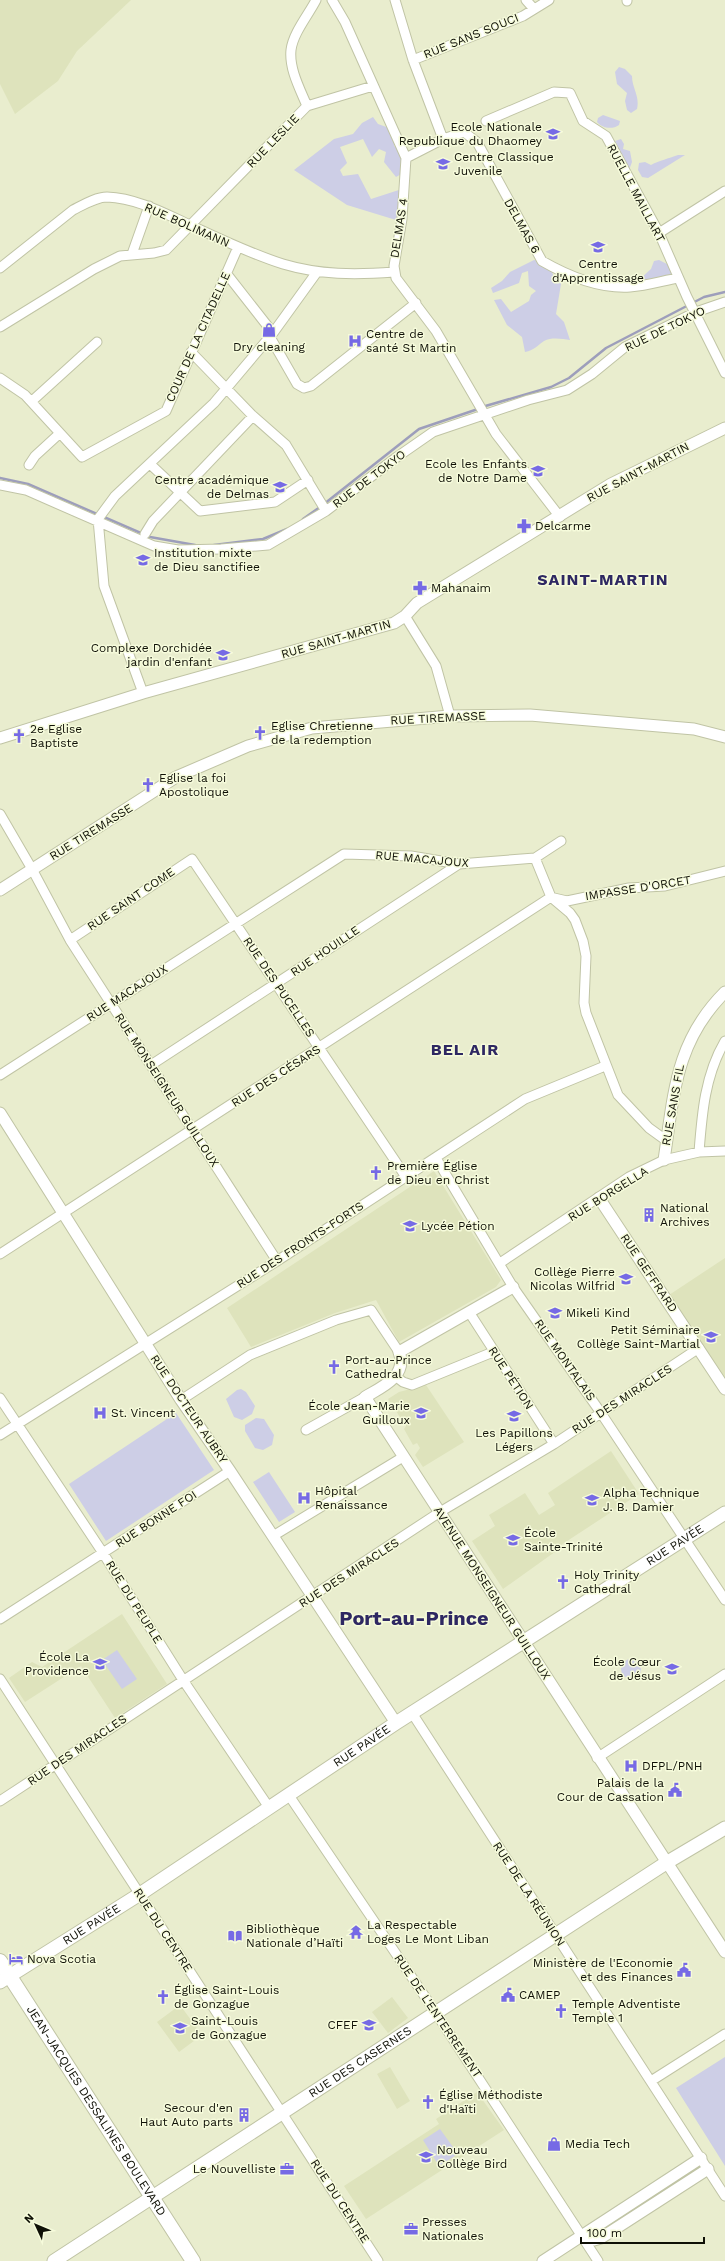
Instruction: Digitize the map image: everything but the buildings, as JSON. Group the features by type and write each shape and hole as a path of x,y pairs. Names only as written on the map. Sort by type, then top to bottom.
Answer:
{"main road":[{"name":"RUE PAVÉE","path":"5,1979 140,1894 268,1806 396,1723 725,1513"},
{"name":"RUE DES CASERNES","path":"54,2261 282,2112 557,1936 666,1863 725,1828"},
{"name":"JEAN-JACQUES DESSALINES BOULEVARD","path":"0,1961 5,1979 152,2196 193,2261"}],"street":[{"path":"307,106 295,76 291,49 316,0"},
{"name":"DELMAS 4","path":"332,0 345,22 406,158 402,219 394,259 394,272 399,283 416,303 436,331 496,434 560,517"},
{"path":"395,0 413,60 443,139"},
{"path":"526,0 534,9"},
{"name":"RUE SANS SOUCI","path":"413,60 534,9 549,0"},
{"name":"RUE LESLIE","path":"0,327 105,263 120,256 154,253 166,250 307,106 373,86"},
{"name":"RUELLE MAILLART","path":"486,121 554,92 570,94 583,121 606,136 659,233 678,278 696,312"},
{"name":"DELMAS 6","path":"406,158 443,139 464,132 477,142 542,260 560,272 587,282 629,287 678,278"},
{"path":"659,233 725,191"},
{"name":"RUE BOLIMANN","path":"0,268 73,210 86,203 106,197 149,206 238,247 282,264 317,272 354,275 394,272"},
{"path":"132,254 149,206"},
{"name":"COUR DE LA CITADELLE","path":"0,378 32,401 59,434 82,457 166,411 238,247"},
{"path":"143,693 104,586 100,518 115,496 214,403 272,335 317,272"},
{"path":"226,273 272,335 297,384 304,388 311,386 416,303"},
{"name":"RUE DE TOKYO","path":"0,485 26,490 100,518 154,546 178,550 221,549 268,545 326,511 397,457 433,432 483,410 568,390 592,374 625,347 696,312 725,302"},
{"path":"696,312 725,373"},
{"path":"32,401 97,342"},
{"path":"191,352 253,416 286,445 326,511"},
{"path":"145,534 153,521 253,416"},
{"name":"RUE SAINT-MARTIN","path":"0,738 143,693 394,624 405,616 418,603 560,517 611,484 725,428"},
{"path":"28,465 35,456 59,434"},
{"path":"150,464 200,511 275,502 308,480"},
{"path":"405,616 436,666 450,716"},
{"name":"RUE TIREMASSE","path":"0,890 176,777 248,746 312,728 450,716 530,715 694,729 725,737"},
{"name":"RUE MONSEIGNEUR GUILLOUX","path":"0,814 32,869 70,940 277,1261"},
{"path":"561,842 535,858 551,897 570,913 575,920 582,941 586,966 584,1002 605,1066 618,1095 649,1128 667,1141"},
{"name":"RUE MACAJOUX","path":"0,1075 235,922 344,854 411,856 459,864 535,858"},
{"name":"RUE DES PUCELLES","path":"192,859 406,1176"},
{"name":"RUE SAINT COME","path":"70,940 192,859"},
{"name":"RUE HOUILLE","path":"151,1065 459,864"},
{"name":"IMPASSE D'ORCET","path":"551,897 567,901 629,888 665,886 725,871"},
{"name":"RUE DES CÉSARS","path":"0,1254 551,897"},
{"name":"RUE SANS FIL","path":"664,1160 672,1096 682,1058 696,1028 713,1004 725,992"},
{"path":"699,1152 703,1106 709,1075 725,1041"},
{"name":"RUE DES FRONTS-FORTS","path":"0,1435 277,1261 525,1099 605,1066"},
{"name":"RUE DOCTEUR AUBRY","path":"0,1113 181,1400 230,1471 396,1723"},
{"name":"RUE BORGELLA","path":"500,1264 630,1177 664,1160 699,1152 724,1154"},
{"name":"RUE MONTALAIS","path":"436,1158 513,1287 601,1413 725,1600"},
{"name":"RUE GEFFRARD","path":"599,1198 725,1389"},
{"path":"399,1352 513,1287"},
{"path":"181,1400 250,1355 336,1320 370,1310 399,1352 401,1364 395,1376 365,1397 306,1430"},
{"name":"RUE PÉTION","path":"469,1312 493,1352 554,1444"},
{"name":"RUE DES MIRACLES","path":"0,1801 183,1680 313,1597 440,1512 554,1444 699,1348"},
{"path":"395,1376 407,1384 419,1383 493,1352"},
{"name":"AVENUE MONSEIGNEUR GUILLOUX","path":"365,1397 524,1642 597,1758 725,1952"},
{"name":"RUE DU PEUPLE","path":"0,1398 103,1553 183,1680 268,1806"},
{"path":"273,1536 403,1457"},
{"name":"RUE BONNE FOI","path":"0,1619 230,1471"},
{"path":"597,1758 725,1674"},
{"name":"RUE DU CENTRE","path":"0,1679 57,1764 378,2261"},
{"name":"RUE DE LA RÉUNION","path":"412,1713 725,2196"},
{"name":"RUE DE L'ENTERREMENT","path":"288,1794 436,2013 598,2261"},
{"path":"651,2081 725,2034"},
{"path":"543,2261 701,2158"},
{"path":"582,2236 594,2240 601,2238 708,2169"}],"shaded area":[{"path":"0,0 131,0 77,51 58,81 15,114 0,84"},
{"path":"619,67 625,69 632,76 638,104 637,109 631,113 627,110 625,101 627,93 617,84 615,72"},
{"path":"603,115 620,121 619,125 610,128 602,126 597,122 598,118"},
{"path":"373,117 378,124 392,129 396,139 394,146 404,152 405,172 396,177 384,162 386,152 379,149 372,157 363,139 340,147 347,163 340,170 343,176 358,174 371,199 402,189 396,220 347,205 294,170 334,139 353,134 362,123"},
{"path":"621,139 624,144 623,149 630,151 632,162 629,170 615,141"},
{"path":"678,155 685,155 648,178 642,177 638,170 639,163 645,162 651,165"},
{"path":"534,260 542,261 544,268 551,266 553,275 562,278 556,314 564,322 570,340 550,339 525,352 522,337 507,325 494,300 501,299 511,312 529,301 531,295 536,291 529,286 528,271 522,273 519,283 493,293 491,288 502,281 510,272"},
{"path":"659,260 669,265 673,277 647,281 641,278 651,269 654,261"},
{"name":"Lycée Pétion","path":"434,1171 501,1280 496,1287 399,1342 376,1300 335,1313 251,1347 227,1308"},
{"name":"Petit Séminaire Collège Saint-Martial","path":"725,1258 725,1378 669,1295"},
{"name":"École Jean-Marie Guilloux","path":"426,1385 464,1442 423,1467 415,1455 420,1448 417,1443 413,1445 404,1429 406,1426 388,1399 399,1392"},
{"path":"241,1389 246,1392 255,1406 252,1414 242,1420 234,1417 226,1399 237,1390"},
{"path":"176,1413 214,1470 106,1541 69,1484"},
{"path":"256,1418 264,1419 274,1435 272,1445 263,1450 255,1448 245,1431 245,1425"},
{"path":"611,1451 639,1494 558,1547 559,1549 503,1589 472,1541 495,1526 489,1515 525,1493 539,1515 555,1505 548,1493"},
{"path":"269,1472 295,1512 279,1522 253,1482"},
{"name":"École La Providence","path":"122,1614 167,1684 115,1718 81,1666 25,1702 9,1678 32,1662 42,1667"},
{"path":"117,1650 137,1679 122,1689 102,1660"},
{"path":"631,1659 638,1662 641,1669 638,1676 631,1679 624,1676 621,1669 624,1662"},
{"path":"392,1997 408,2018 388,2033 372,2012"},
{"name":"Saint-Louis de Gonzague","path":"180,2005 202,2035 179,2052 157,2022"},
{"path":"725,2057 725,2166 676,2088"},
{"path":"390,2067 410,2101 397,2109 377,2074"},
{"name":"Nouveau Collège Bird","path":"477,2092 504,2130 366,2219 344,2186 439,2124 436,2119"},
{"path":"440,2129 458,2154 439,2166 423,2140"},
{"path":"689,2171 691,2174 598,2234 595,2234"}],"waterway":[{"path":"482,407 551,387 569,378 606,348 704,297 725,292"},
{"path":"324,504 419,429 478,409"},
{"path":"0,478 28,484 150,537 195,545"},
{"path":"303,519 320,507"},
{"path":"214,545 263,539 287,529"}],"place":[{"name":"Ecole Nationale Republique du Dhaomey","path":"553,134"},
{"name":"Centre Classique Juvenile","path":"443,164"},
{"name":"Centre d'Apprentissage","path":"598,247"},
{"name":"Dry cleaning","path":"269,330"},
{"name":"Centre de santé St Martin","path":"355,341"},
{"name":"Ecole les Enfants de Notre Dame","path":"538,471"},
{"name":"Centre académique de Delmas","path":"280,487"},
{"name":"Delcarme","path":"524,526"},
{"name":"Institution mixte de Dieu sanctifiee","path":"143,560"},
{"name":"Mahanaim","path":"420,588"},
{"name":"Complexe Dorchidée jardin d'enfant","path":"223,655"},
{"name":"Eglise Chretienne de la redemption","path":"260,733"},
{"name":"2e Eglise Baptiste","path":"19,736"},
{"name":"Eglise la foi Apostolique","path":"148,785"},
{"name":"Première Église de Dieu en Christ","path":"376,1173"},
{"name":"National Archives","path":"649,1215"},
{"name":"Lycée Pétion","path":"410,1226"},
{"name":"Collège Pierre Nicolas Wilfrid","path":"626,1279"},
{"name":"Mikeli Kind","path":"555,1313"},
{"name":"Petit Séminaire Collège Saint-Martial","path":"711,1337"},
{"name":"Port-au-Prince Cathedral","path":"334,1367"},
{"name":"St. Vincent","path":"100,1413"},
{"name":"École Jean-Marie Guilloux","path":"421,1413"},
{"name":"Les Papillons Légers","path":"514,1416"},
{"name":"Hôpital Renaissance","path":"304,1498"},
{"name":"Alpha Technique J. B. Damier","path":"592,1500"},
{"name":"École Sainte-Trinité","path":"513,1540"},
{"name":"Holy Trinity Cathedral","path":"563,1582"},
{"name":"École La Providence","path":"100,1664"},
{"name":"École Cœur de Jésus","path":"672,1669"},
{"name":"DFPL/PNH","path":"631,1766"},
{"name":"Palais de la Cour de Cassation","path":"675,1790"},
{"name":"La Respectable Loges Le Mont Liban","path":"356,1932"},
{"name":"Bibliothèque Nationale d’Haïti","path":"235,1936"},
{"name":"Nova Scotia","path":"16,1959"},
{"name":"Ministère de l'Economie et des Finances","path":"684,1970"},
{"name":"CAMEP","path":"508,1995"},
{"name":"Église Saint-Louis de Gonzague","path":"163,1997"},
{"name":"Temple Adventiste Temple 1","path":"561,2011"},
{"name":"CFEF","path":"369,2025"},
{"name":"Saint-Louis de Gonzague","path":"180,2028"},
{"name":"Église Méthodiste d'Haïti","path":"428,2102"},
{"name":"Secour d'en Haut Auto parts","path":"244,2115"},
{"name":"Media Tech","path":"554,2144"},
{"name":"Nouveau Collège Bird","path":"426,2157"},
{"name":"Le Nouvelliste","path":"287,2169"},
{"name":"Presses Nationales","path":"411,2229"}],"district":[{"name":"SAINT-MARTIN","path":"603,579"},
{"name":"BEL AIR","path":"465,1049"},
{"name":"Port-au-Prince","path":"414,1618"}]}
